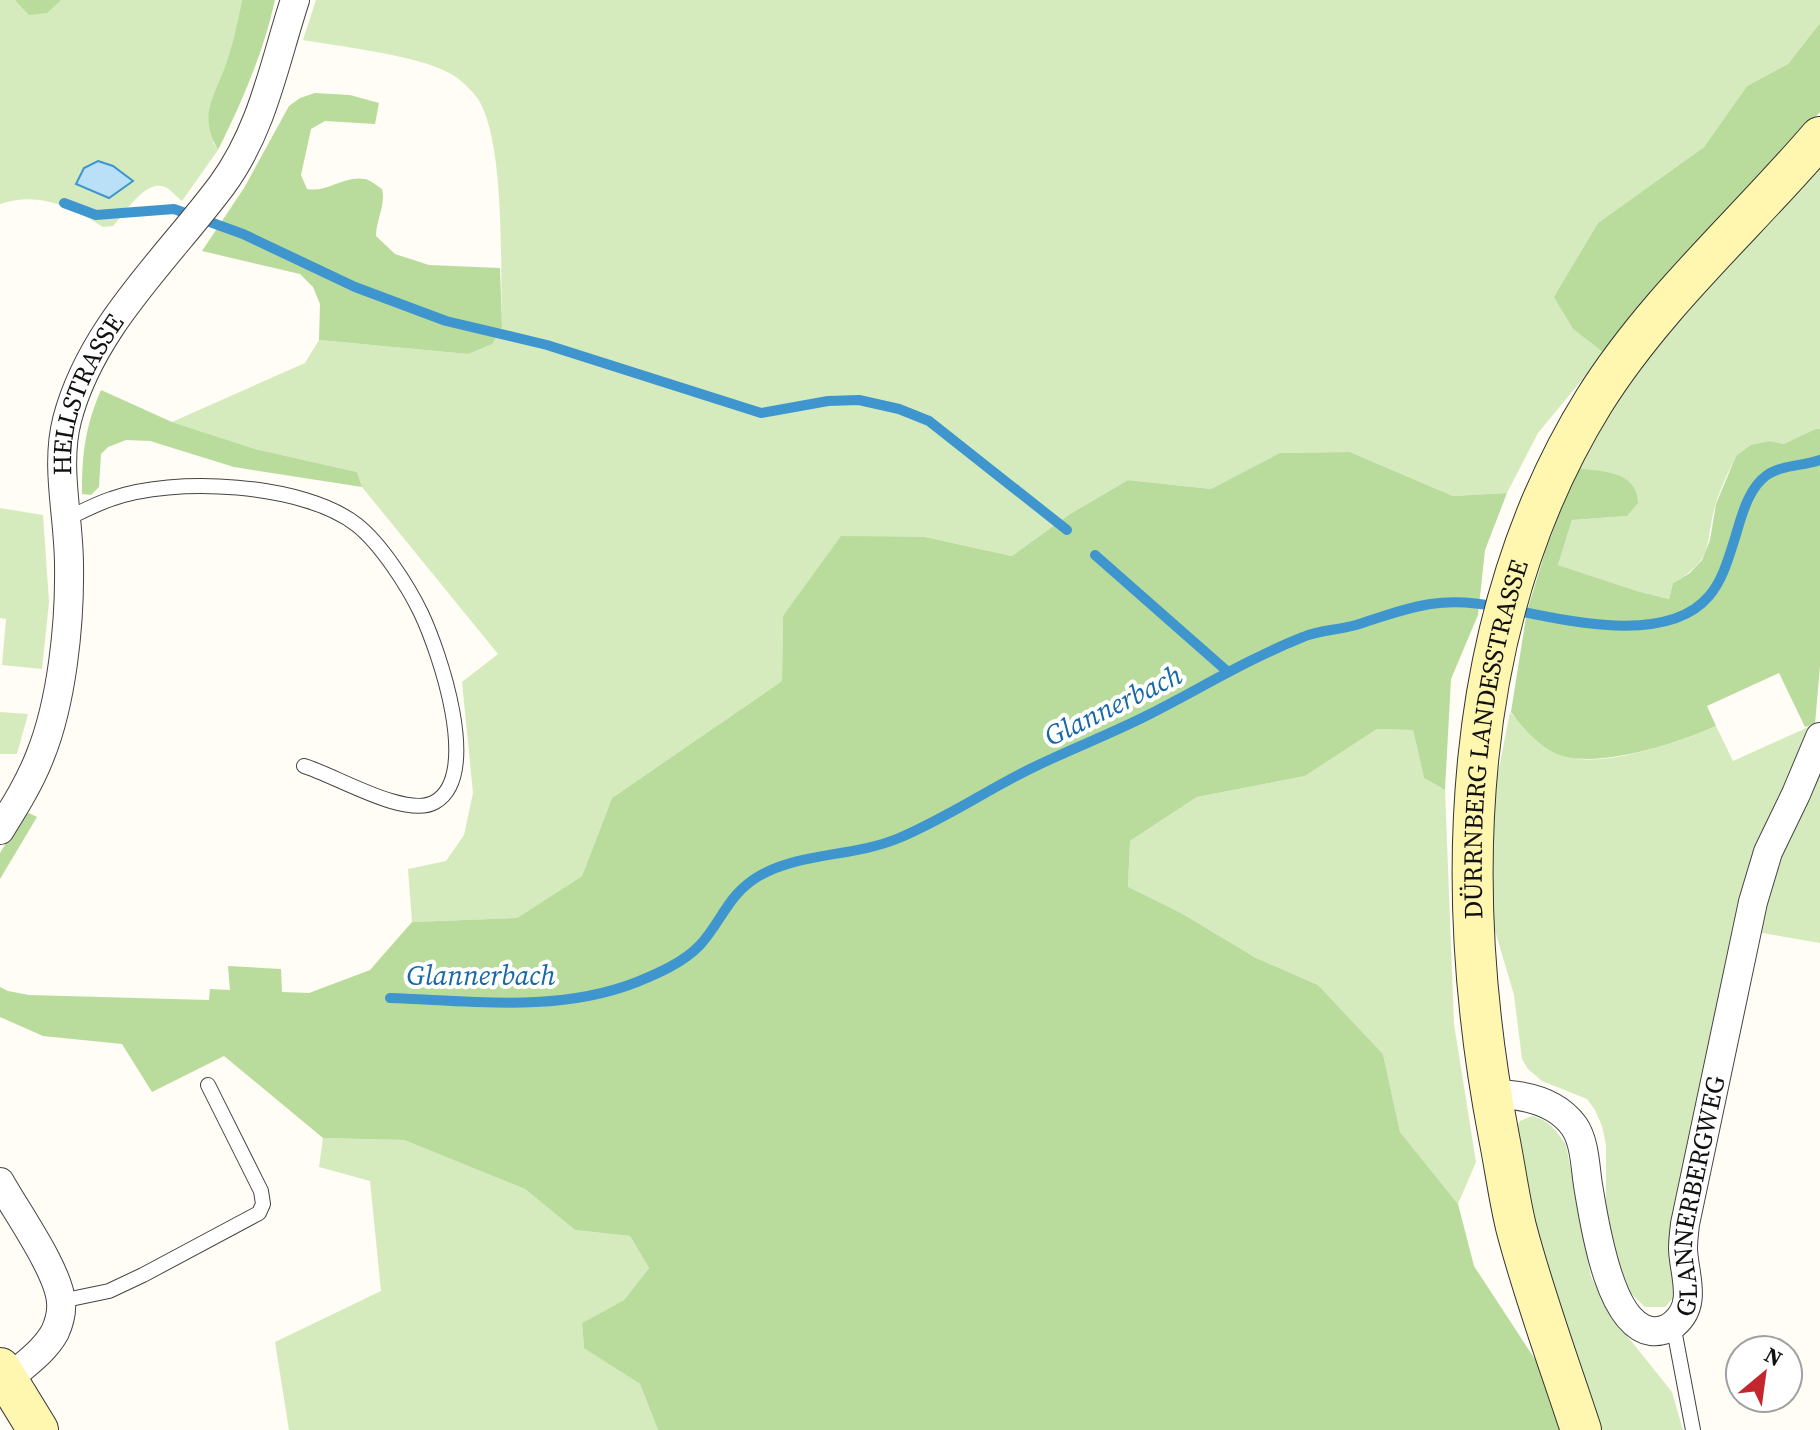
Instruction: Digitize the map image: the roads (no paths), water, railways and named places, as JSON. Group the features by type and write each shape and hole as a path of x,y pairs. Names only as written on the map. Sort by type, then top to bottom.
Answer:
{"main road":[{"name":"DÜRRNBERG LANDESSTRASSE","path":"1581,1430 1516,1227 1491,1094 1479,1002 1472,912 1474,814 1491,670 1504,614 1548,488 1596,399 1665,305 1820,137"},
{"path":"4,1374 38,1430"}],"street":[{"name":"HELLSTRASSE","path":"0,830 20,798 41,754 56,696 68,602 69,565 62,449 75,395 118,316 222,184 244,150 271,85 295,0"},
{"name":"GLANNERBERGWEG","path":"1491,1094 1530,1097 1562,1114 1575,1127 1583,1147 1595,1226 1617,1298 1627,1314 1640,1326 1652,1331 1666,1329 1673,1324 1685,1309 1689,1292 1683,1246 1685,1224 1753,902 1768,852 1820,737"},
{"path":"0,1182 43,1257 61,1301 60,1319 43,1349 4,1374"}],"lane":[{"path":"66,519 112,498 148,490 201,486 274,491 324,505 358,525 388,559 421,613 444,676 455,730 456,761 452,779 446,792 434,802 419,807 368,793 304,766"},
{"path":"61,1301 109,1291 259,1213 263,1204 261,1191 208,1085"},
{"path":"1673,1324 1693,1430"}],"water":[{"path":"98,161 113,166 133,181 109,198 76,184 84,168"}],"waterway":[{"path":"64,203 96,215 174,209 243,234 355,287 446,321 547,345 761,413 828,401 859,400 899,409 929,421 1067,530"},
{"name":"Glannerbach","path":"1514,610 1616,626 1644,625 1691,611 1718,584 1754,488 1767,475 1779,469 1820,460"},
{"path":"1095,555 1228,672"},
{"name":"Glannerbach","path":"390,998 515,1003 546,1001 607,992 637,982 694,951 740,891 759,876 810,858 864,849 899,838 1028,770 1135,721 1283,645 1309,635 1426,605 1459,602 1498,607"}]}
